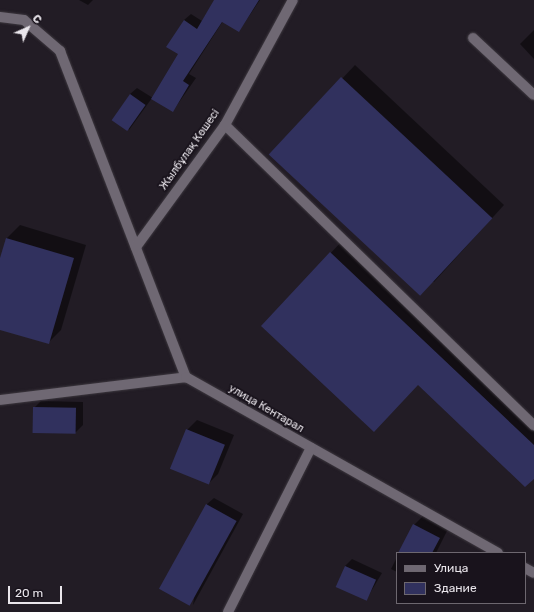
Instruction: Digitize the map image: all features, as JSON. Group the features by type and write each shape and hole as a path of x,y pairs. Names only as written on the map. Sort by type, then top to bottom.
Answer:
{"street":[{"name":"Жылбұлақ Көшесі","path":"136,247 225,125 292,0"},
{"path":"0,17 24,20 60,50 186,377 0,400"},
{"path":"473,38 534,95"},
{"path":"225,125 534,425"},
{"name":"улица Кентарал","path":"186,377 496,552"},
{"path":"228,612 311,448"}],"building":[{"path":"214,0 259,0 239,32 222,22 183,81 189,85 173,112 151,99 178,54 166,47 184,20 197,29"},
{"path":"341,77 492,218 420,296 269,155"},
{"path":"130,94 146,105 127,131 112,120"},
{"path":"6,238 74,258 49,344 0,330 0,258"},
{"path":"330,252 534,445 534,479 525,487 418,385 374,432 261,326"},
{"path":"33,407 76,408 76,434 33,433"},
{"path":"186,429 225,445 209,485 170,469"},
{"path":"206,504 237,521 190,606 159,589"},
{"path":"413,524 440,538 433,552 399,552"},
{"path":"345,566 376,580 367,601 336,587"}]}
